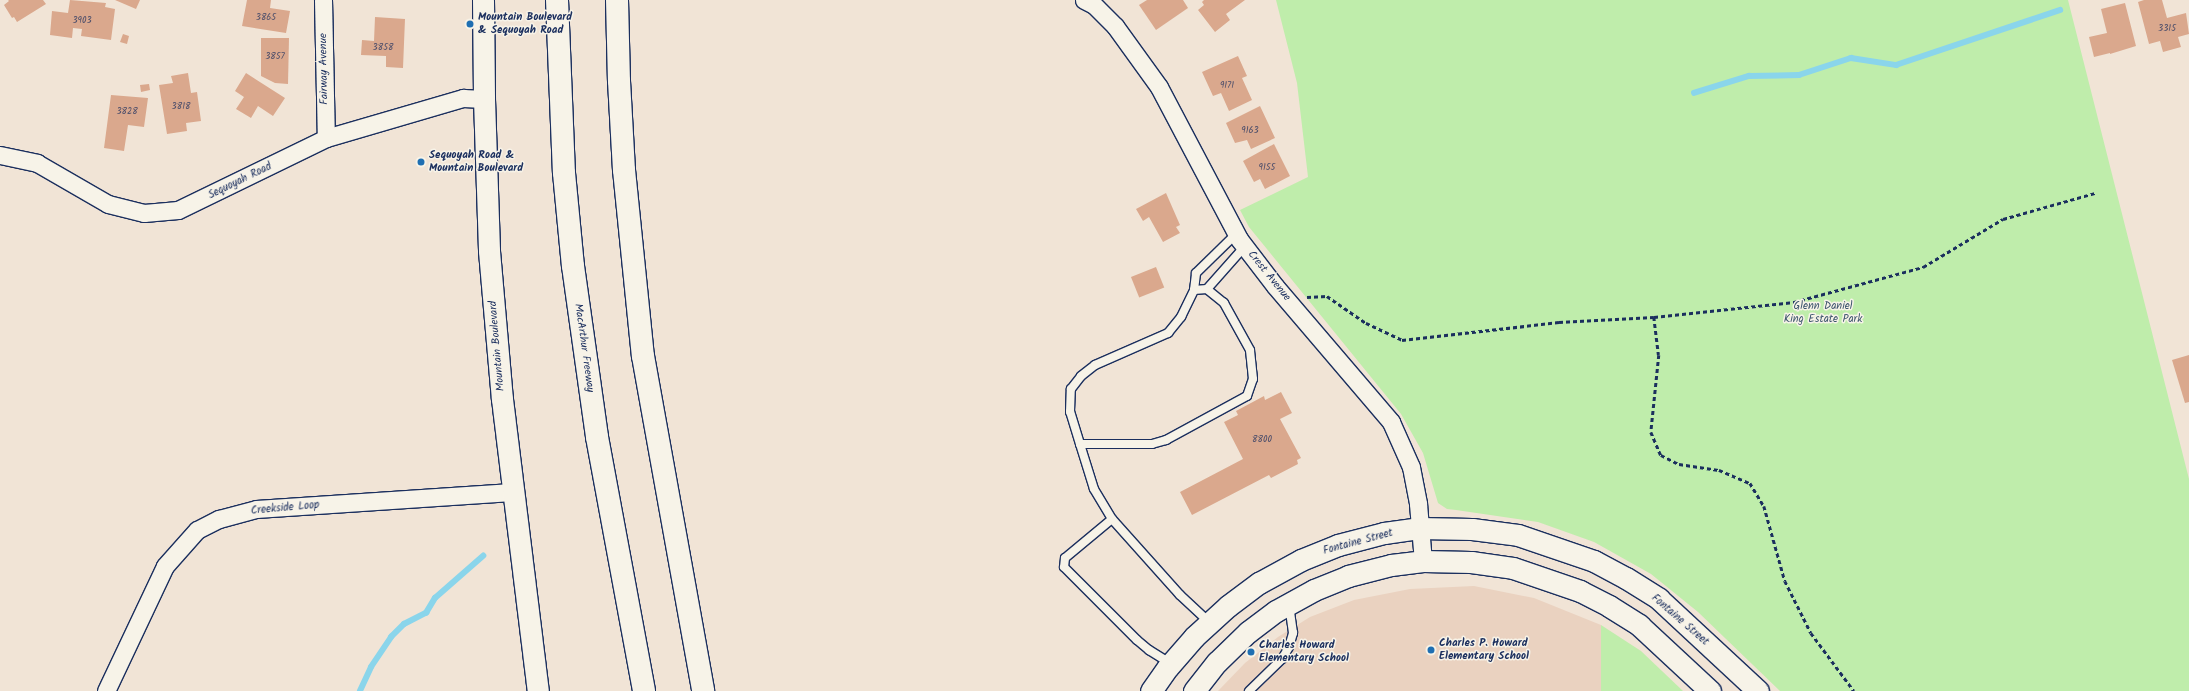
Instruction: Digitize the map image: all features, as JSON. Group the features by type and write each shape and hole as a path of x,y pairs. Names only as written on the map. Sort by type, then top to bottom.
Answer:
{"highway":[{"name":"MacArthur Freeway","path":"558,0 564,173 573,266 596,438 644,691"},
{"path":"617,0 619,81 624,170 642,348 664,482 703,691"}],"street":[{"name":"Fairway Avenue","path":"323,0 326,138"},
{"name":"Mountain Boulevard","path":"483,0 484,99 489,251 502,399 538,691"},
{"name":"Crest Avenue","path":"1092,2 1115,26 1159,87 1184,137 1241,240 1286,298 1391,422 1411,467 1418,504 1423,561"},
{"name":"Sequoyah Road","path":"0,155 37,163 108,204 144,213 178,210 326,138 463,98 484,99"},
{"name":"Creekside Loop","path":"106,691 165,566 197,530 219,519 257,509 514,492"},
{"name":"Fontaine Street","path":"1151,691 1170,664 1210,622 1228,606 1259,583 1301,560 1338,545 1384,533 1419,528 1472,529 1518,535 1594,561 1626,578 1659,599 1758,691"},
{"path":"1195,691 1217,662 1248,632 1288,604 1314,590 1348,576 1391,565 1423,561 1471,562 1513,568 1580,591 1609,606 1639,625 1710,691"}],"lane":[{"path":"1207,289 1241,240"},
{"path":"1210,622 1180,595 1112,520 1094,489 1070,412 1071,389 1081,376 1095,365 1168,333 1181,317 1194,290 1196,273 1241,240"},
{"path":"1080,444 1152,444 1166,440 1247,396 1253,379 1250,350 1224,303 1207,289 1194,290"},
{"path":"1112,520 1065,558 1064,567 1137,640 1170,664"},
{"path":"1249,691 1282,659 1289,647 1293,633 1288,604"}],"path":[{"path":"1286,298 1327,296 1366,323 1402,340 1559,322 1654,317 1794,302 1923,267 2003,220 2094,193"},
{"path":"1654,317 1659,355 1651,432 1661,455 1679,464 1719,470 1750,483 1764,506 1785,581 1811,633 1854,691"}],"shaded area":[{"name":"Charles P. Howard Elementary School","path":"1474,586 1534,598 1601,625 1601,691 1218,691 1245,663 1278,637 1310,617 1354,600 1410,589"}],"green space":[{"name":"Glenn Daniel King Estate Park","path":"1276,0 2068,0 2189,479 2189,691 1780,691 1698,612 1651,574 1594,542 1538,522 1447,509 1438,503 1423,453 1401,414 1249,227 1240,210 1308,177 1297,83"},
{"path":"1601,625 1641,651 1683,691 1601,691"}],"building":[{"path":"8,0 43,0 46,4 17,22 14,17 12,18 4,5 9,1"},
{"path":"70,0 106,3 105,7 115,9 111,40 81,36 82,29 73,28 72,38 50,35 52,11 68,13"},
{"path":"115,0 140,0 136,9"},
{"path":"247,0 271,0 270,8 290,11 286,33 242,26"},
{"path":"1147,0 1183,0 1188,8 1156,30 1139,5"},
{"path":"1204,0 1245,0 1226,14 1230,20 1215,32 1198,10 1204,5 1202,2"},
{"path":"2144,0 2162,0 2167,18 2186,13 2189,34 2178,37 2181,47 2163,52 2160,41 2149,44 2138,2"},
{"path":"2125,3 2136,46 2094,57 2089,37 2107,33 2101,9"},
{"path":"375,17 405,19 403,68 386,67 386,56 361,55 362,40 374,41"},
{"path":"123,34 129,36 127,44 120,42"},
{"path":"261,38 289,38 288,84 275,83 261,76"},
{"path":"1238,56 1247,76 1242,78 1252,100 1229,111 1221,93 1213,96 1202,72"},
{"path":"188,73 191,93 197,92 201,121 186,123 187,131 167,134 159,85 173,83 171,76"},
{"path":"246,73 285,98 273,116 258,106 251,118 236,109 244,97 235,91"},
{"path":"149,84 150,90 141,92 140,85"},
{"path":"111,95 148,98 144,127 128,125 124,151 104,148"},
{"path":"1260,106 1275,138 1251,149 1247,140 1235,143 1226,123"},
{"path":"1274,144 1290,176 1265,189 1260,179 1254,182 1243,161"},
{"path":"1166,193 1180,225 1176,227 1180,233 1163,242 1149,217 1143,221 1136,209"},
{"path":"1156,267 1164,287 1139,298 1131,277"},
{"path":"2189,355 2189,402 2185,403 2172,360"},
{"path":"1281,392 1292,413 1280,419 1301,458 1297,460 1298,464 1271,478 1269,475 1192,515 1180,492 1243,459 1224,422 1238,415 1236,411 1264,396 1265,400"}],"waterway":[{"path":"1694,93 1749,76 1799,75 1851,58 1896,65 2060,10"},
{"path":"360,691 371,667 391,637 404,624 426,613 435,598 483,556"}],"place":[{"name":"Mountain Boulevard & Sequoyah Road","path":"470,24"},
{"name":"Sequoyah Road & Mountain Boulevard","path":"421,162"},
{"name":"Charles P. Howard Elementary School","path":"1431,650"},
{"name":"Charles Howard Elementary School","path":"1251,652"}]}
